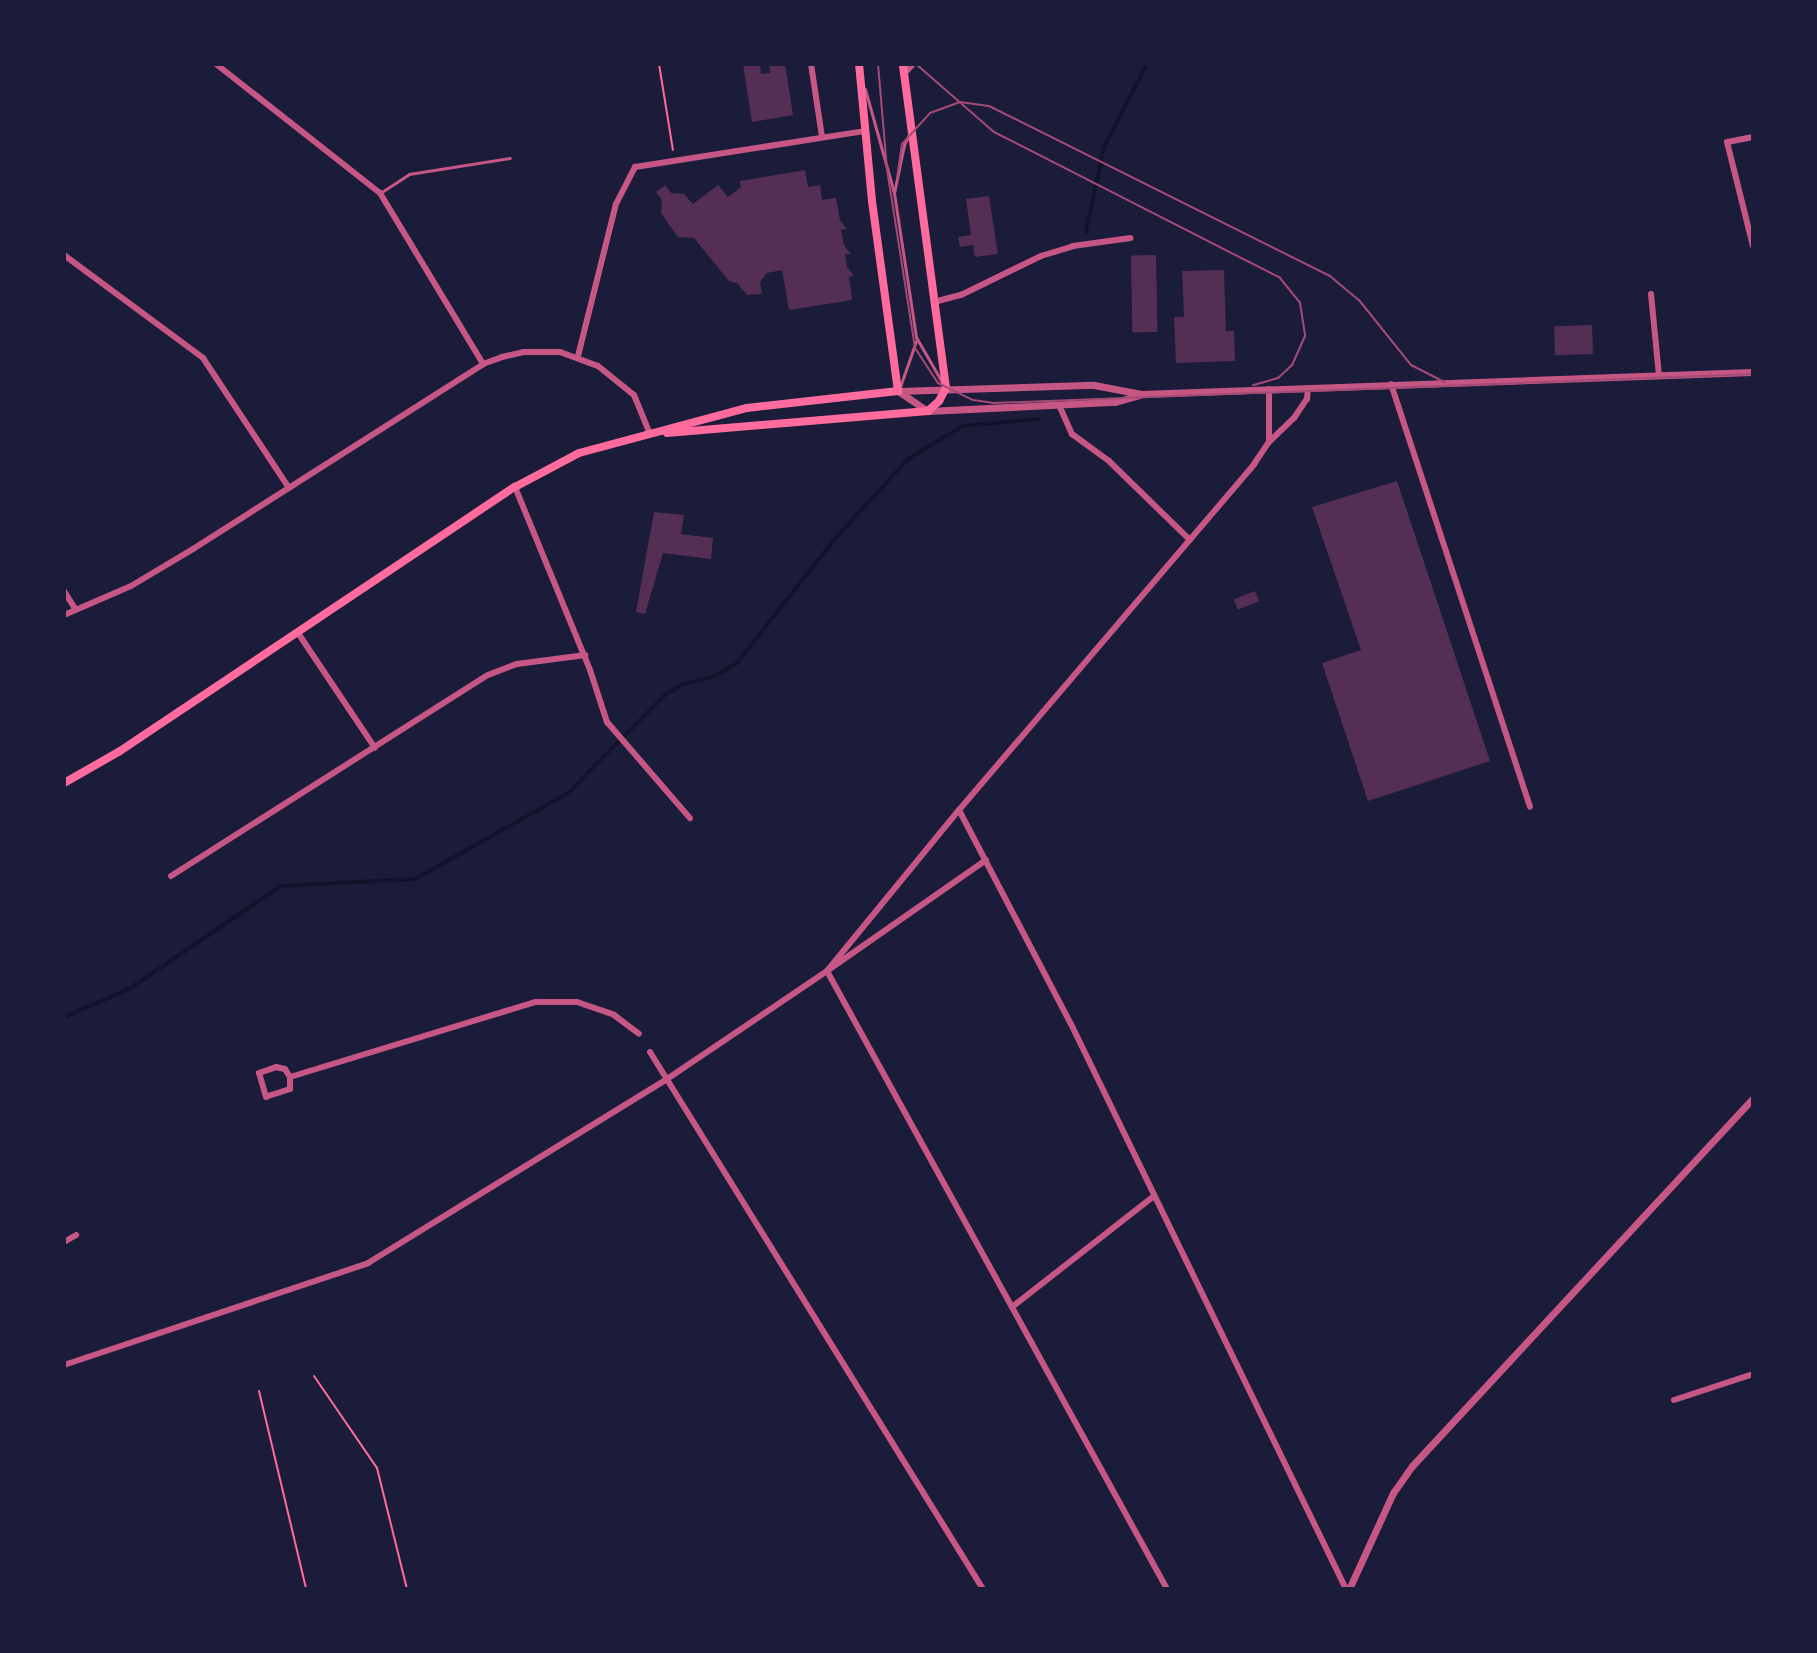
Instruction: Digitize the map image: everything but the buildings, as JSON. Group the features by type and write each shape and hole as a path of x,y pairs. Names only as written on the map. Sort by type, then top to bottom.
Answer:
{"main road":[{"path":"64,783 120,751 515,487 579,453 747,408 898,391 864,131 860,67"},
{"path":"650,434 928,411 946,388 904,69"}],"street":[{"path":"216,64 380,193 483,364"},
{"path":"811,64 822,137"},
{"path":"904,69 913,64"},
{"path":"578,356 622,190 635,167 864,131"},
{"path":"1753,137 1727,142 1753,246"},
{"path":"934,302 961,295 1041,256 1073,246 1130,238"},
{"path":"64,255 203,358 289,488"},
{"path":"1651,294 1659,375"},
{"path":"64,615 131,586 483,364 523,352 542,350 578,356 615,377 634,395 650,434"},
{"path":"898,391 1094,385 1141,394 1753,372"},
{"path":"1391,384 1530,807"},
{"path":"827,971 1269,442 1294,418 1307,399 1308,388"},
{"path":"1269,389 1269,442"},
{"path":"898,391 928,411 1115,402 1141,394"},
{"path":"1059,405 1072,434 1109,461 1190,540"},
{"path":"515,487 585,655 607,722 690,818"},
{"path":"64,591 76,610"},
{"path":"298,633 375,748"},
{"path":"171,876 488,675 517,664 585,655"},
{"path":"959,810 1071,1024 1348,1589"},
{"path":"64,1365 368,1263 667,1079 986,860"},
{"path":"827,971 1167,1589"},
{"path":"290,1077 536,1002 577,1002 614,1015 639,1034"},
{"path":"650,1052 983,1589"},
{"path":"276,1067 285,1069 290,1077 290,1089 266,1097 259,1073 276,1067"},
{"path":"1348,1589 1393,1493 1412,1466 1753,1098"},
{"path":"1012,1307 1154,1196"},
{"path":"64,1242 76,1235"},
{"path":"1674,1400 1753,1374"}],"lane":[{"path":"860,67 894,193 916,337 927,362 946,388"},
{"path":"894,193 899,162 910,132"},
{"path":"380,193 409,174 510,158"},
{"path":"898,391 912,360 916,337"}],"path":[{"path":"659,64 675,161"},
{"path":"314,1376 377,1468 407,1589"},
{"path":"259,1391 306,1589"}],"waterway":[{"path":"1086,232 1104,147 1147,64"},
{"path":"64,1017 129,989 281,886 415,879 568,793 666,694 684,684 716,676 737,663 833,541 908,459 963,426 1039,419"}],"tram line":[{"path":"878,64 887,169 915,348 938,383 973,400 994,403 1753,374"},
{"path":"916,64 994,132 1280,278 1300,303 1305,336 1292,365 1278,378 1253,385"},
{"path":"897,179 902,144 930,113 960,102 989,106 1330,276 1359,300 1411,365 1445,382"}]}
